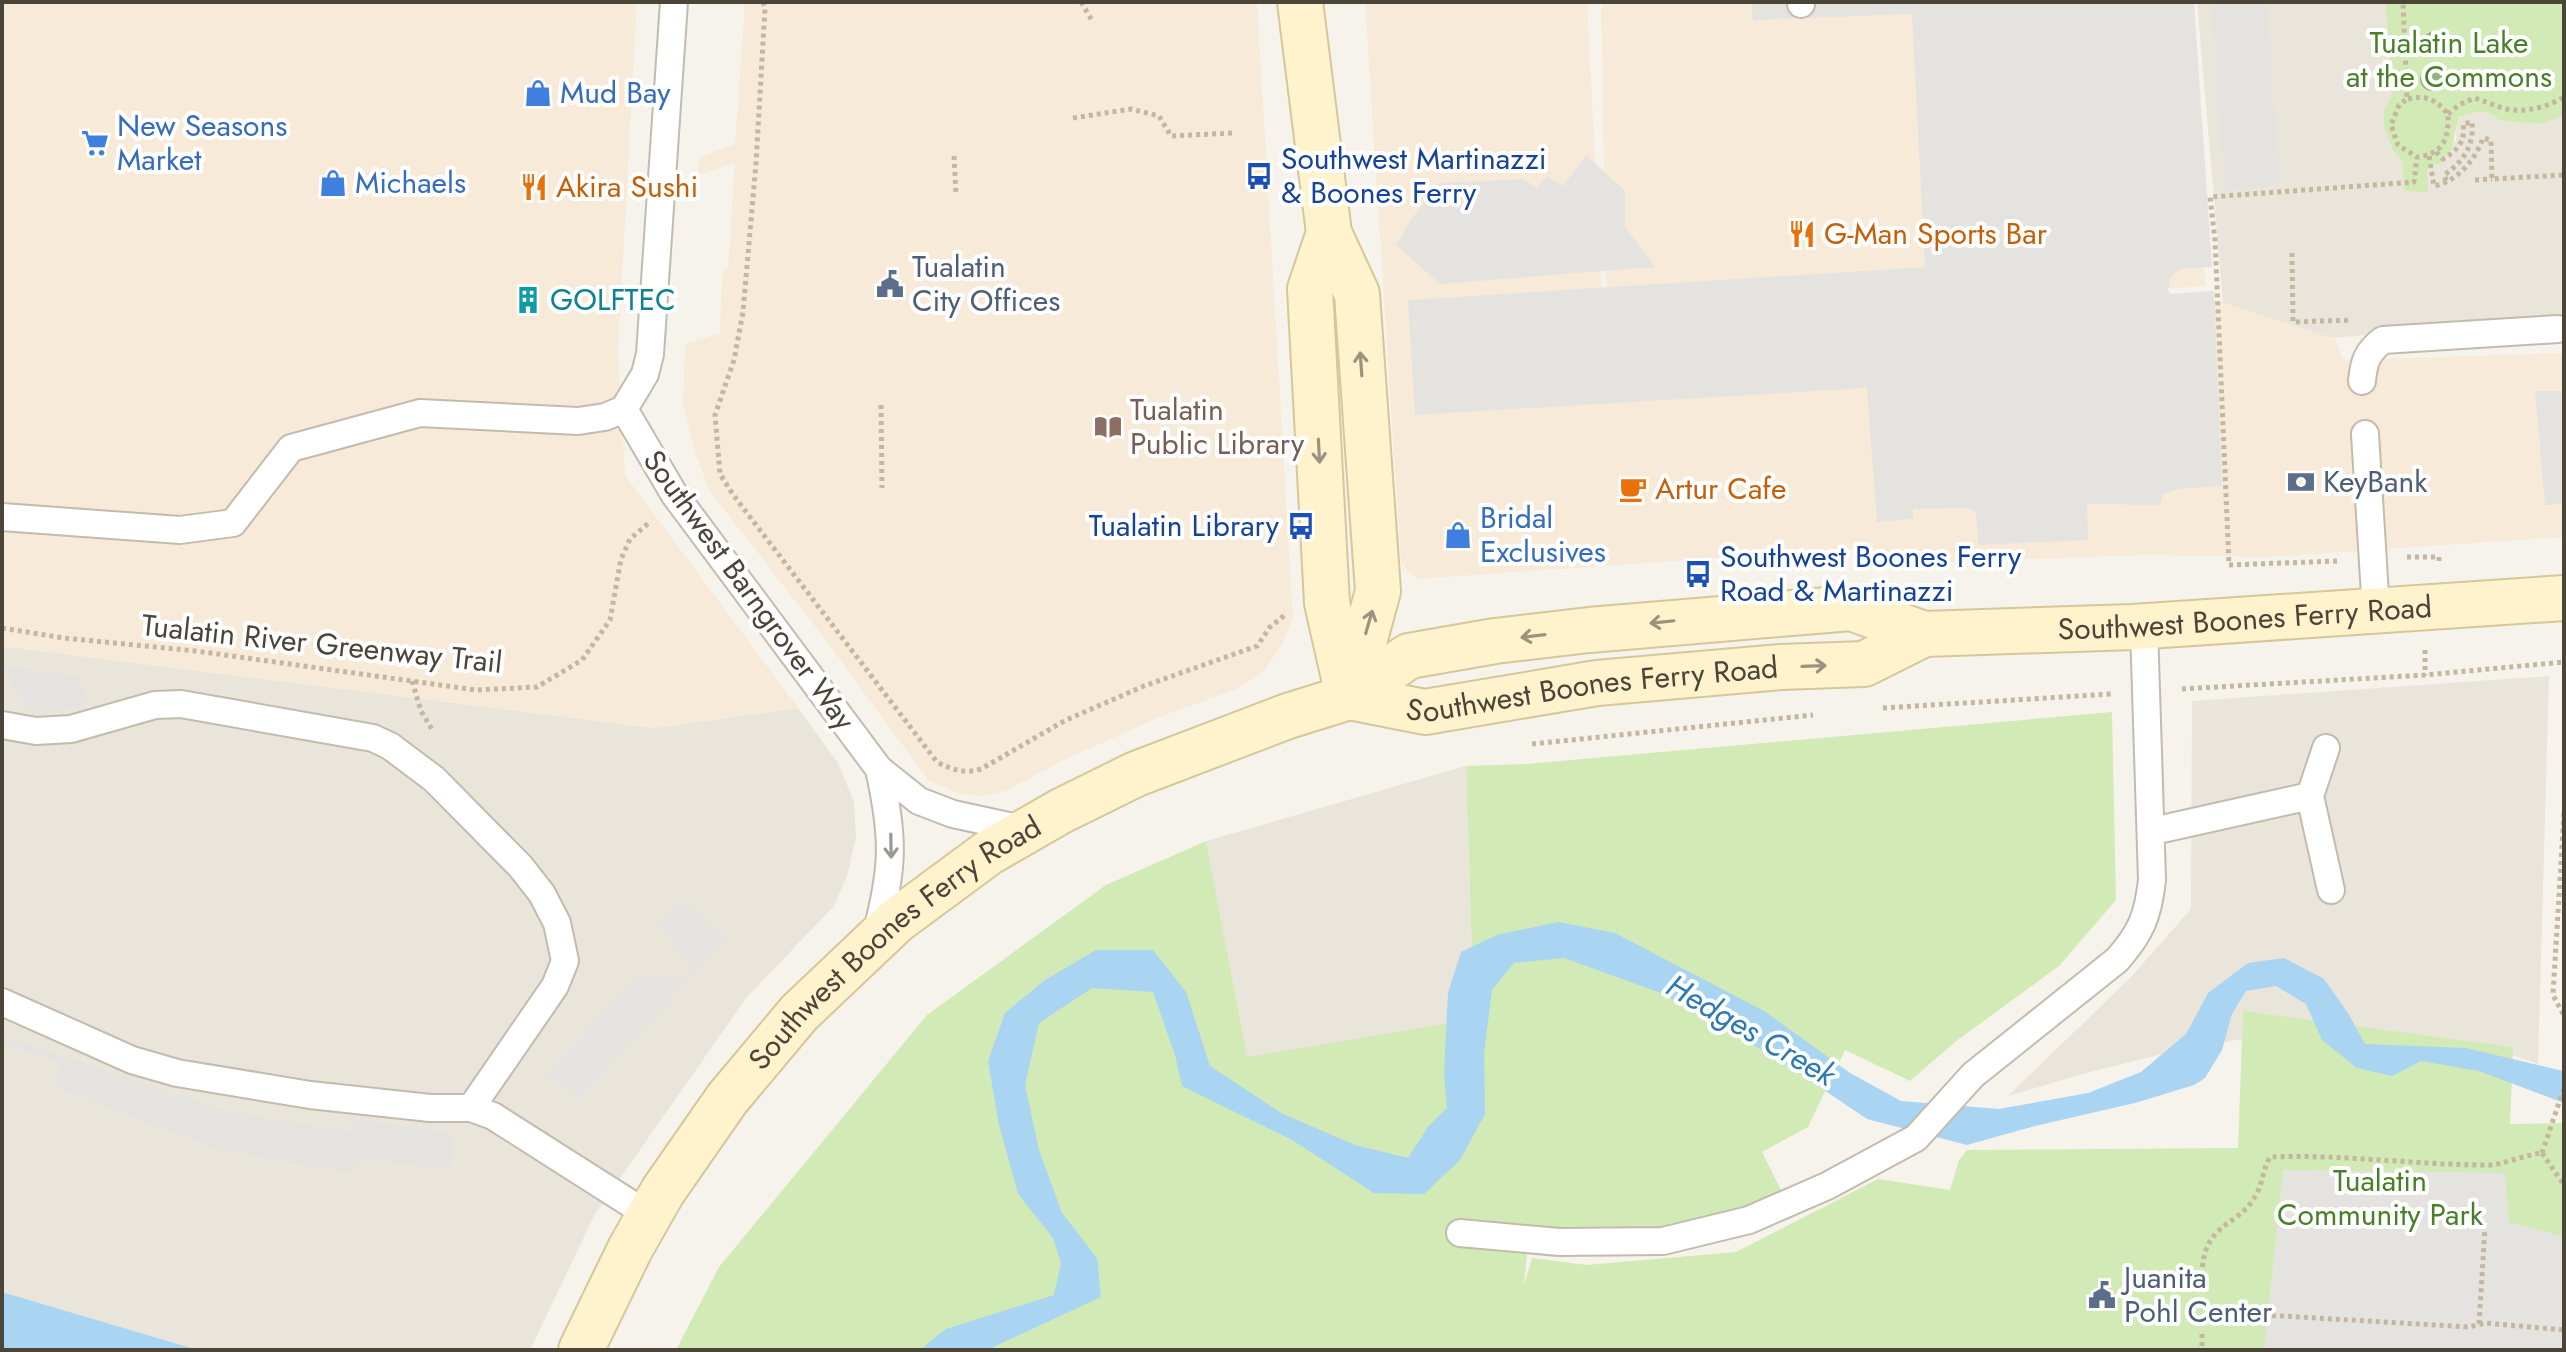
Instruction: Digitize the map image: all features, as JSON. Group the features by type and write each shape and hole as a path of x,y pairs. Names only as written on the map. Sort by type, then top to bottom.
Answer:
{"main road":[{"path":"1300,2 1329,233 1357,294 1378,591 1349,697"},
{"path":"1329,233 1310,289 1327,603 1349,697"},
{"name":"Southwest Boones Ferry Road","path":"587,1335 650,1216 727,1099 799,1013 896,921 988,853 1027,830 1136,774 1288,716 1349,697 1409,656 1495,641 1589,630 1851,608 1924,634 2144,627 2564,598"},
{"name":"Southwest Boones Ferry Road","path":"1349,697 1425,712 1597,683 1781,667 1864,664 1924,634"}],"lane":[{"path":"2,517 180,530 210,528 233,523 291,448 420,413 578,421 605,417 624,409 645,374 650,354 674,2"},
{"path":"2362,381 2364,360 2383,340 2558,329"},
{"name":"Southwest Barngrover Way","path":"624,409 674,494 879,769"},
{"path":"2365,434 2376,611"},
{"path":"1460,1233 1559,1242 1663,1241 1749,1220 1827,1186 1916,1138 1973,1075 2117,960 2135,940 2148,912 2152,880 2153,831 2144,627"},
{"path":"2,725 36,731 71,729 155,705 181,704 373,738 390,746 434,779 521,867 542,894 557,923 565,961 555,986 471,1108"},
{"path":"2326,748 2310,796 2331,890"},
{"path":"879,769 919,801 953,814 1027,830"},
{"path":"875,941 890,878 892,847 879,769"},
{"path":"2153,831 2310,796"},
{"path":"2,1002 132,1060 177,1073 310,1095 430,1108 471,1108 493,1116 650,1216"}],"path":[{"path":"763,2 758,143 743,312 734,360 715,415 720,474 937,762 953,770 969,772 981,769 1066,720 1144,686 1257,646"},
{"path":"1081,2 1093,22"},
{"path":"2403,2 2407,99"},
{"path":"2422,96 2438,102 2448,114 2447,141 2436,152 2417,157 2398,145 2391,125 2399,105 2407,99 2422,96"},
{"path":"2448,114 2474,98 2507,109 2519,109 2552,104 2564,97"},
{"path":"1073,118 1131,109 1159,116 1171,136 1234,133"},
{"path":"2436,152 2443,159 2458,149 2464,133 2463,124 2472,122 2468,150 2465,157 2444,175 2447,182"},
{"path":"2429,156 2434,186 2447,182 2471,161 2483,138 2491,140 2492,179"},
{"path":"954,156 956,195"},
{"path":"2417,157 2414,182 2210,197 2215,240 2229,565 2439,557 2442,607"},
{"path":"2475,180 2564,175"},
{"path":"2292,253 2293,322 2322,322"},
{"path":"881,405 882,488"},
{"name":"Tualatin River Greenway Trail","path":"2,628 476,690 537,687 582,660 610,620 621,559 630,539 653,520"},
{"path":"2425,675 2564,662"},
{"path":"2564,813 2553,995 2564,1016"},
{"path":"2542,1153 2564,1088"},
{"path":"2542,1153 2564,1185"},
{"path":"2202,1275 2202,1263 2212,1236 2244,1210 2257,1193 2263,1169 2270,1157 2308,1155 2491,1165 2542,1153"},
{"path":"2479,1324 2485,1228"},
{"path":"2248,1314 2564,1330"},
{"path":"2202,1334 2202,1350"}],"shaded area":[{"path":"2,2 637,2 618,351 625,475 798,708 653,728 2,646"},
{"path":"745,2 1257,2 1293,618 1282,645 1263,672 1237,689 1162,716 1070,757 1007,790 985,796 960,794 928,780 824,638 709,490 695,453 683,405 685,344 720,333 722,273 728,268 735,163 698,175 698,158 735,144"},
{"path":"1365,2 1587,2 1605,354 2207,297 2335,339 2344,360 2564,353 2564,537 2267,557 2145,555 1896,564 1857,548 1417,579 1401,563"},
{"path":"1606,2 2191,2 2205,286 1607,332 1601,7"},
{"path":"1751,2 2194,2 2212,267 2182,268 2171,276 2168,290 2170,294 2214,291 2222,486 2178,489 2163,494 2160,505 2087,504 2088,540 1978,545 1976,512 1968,508 1913,509 1913,519 1877,522 1867,388 1415,415 1408,300 1925,267 1912,14 1753,20"},
{"path":"2197,2 2385,2 2393,94 2384,110 2394,152 2403,163 2427,165 2445,155 2456,140 2457,119 2477,112 2490,113 2500,121 2540,124 2564,116 2564,319 2330,338 2223,303"},
{"path":"2211,2 2267,2 2280,185 2224,190"},
{"path":"1586,155 1625,191 1625,227 1655,267 1440,284 1396,245 1412,218 1440,183 1524,179 1537,188 1547,176 1563,186"},
{"path":"2535,391 2564,391 2564,504 2545,505"},
{"path":"2,646 653,728 798,708 838,763 854,802 856,838 847,876 834,906 747,997 595,1214 530,1350 198,1350 2,1292"},
{"path":"2,666 78,676 88,705 31,716"},
{"path":"2549,676 2538,1064 2479,1043 2290,1031 2183,1049 2008,1096 2131,977 2191,909 2192,701"},
{"path":"1466,766 1474,1019 1246,1058 1206,841"},
{"path":"684,901 727,938 579,1100 546,1075 637,975 681,979 692,965 658,927"},
{"path":"2,1036 228,1112 352,1132 353,1119 454,1134 450,1170 359,1159 349,1173 216,1149 54,1087 61,1063 2,1045"},
{"path":"2283,1170 2505,1173 2509,1222 2564,1237 2564,1350 2264,1350"}],"green space":[{"name":"Tualatin Lake at the Commons","path":"2385,2 2564,2 2564,116 2540,124 2500,121 2490,113 2477,112 2458,118 2452,149 2439,165 2427,165 2428,192 2404,191 2403,163 2394,152 2384,128 2384,110 2393,93"},
{"name":"Tualatin Community Park","path":"2112,712 2116,900 2059,966 1955,1042 1910,1081 1845,1050 1808,1127 1762,1152 1782,1192 1673,1232 1529,1234 1524,1285 1532,1258 1587,1265 1736,1252 1878,1179 1950,1190 1959,1160 1967,1150 2238,1148 2243,1011 2513,1047 2510,1124 2564,1123 2564,1350 676,1350 719,1267 927,1015 1106,885 1206,841 1247,1057 1474,1019 1466,766 1526,764"}],"water":[{"name":"Hedges Creek","path":"1558,922 1615,933 1764,1011 1850,1073 1901,1101 1999,1109 2088,1093 2141,1072 2186,1034 2208,993 2248,963 2284,958 2324,979 2365,1044 2466,1048 2564,1071 2564,1103 2479,1071 2421,1061 2392,1076 2357,1068 2322,1040 2306,1004 2276,986 2246,991 2232,1014 2222,1050 2205,1078 2194,1085 1967,1145 1867,1119 1778,1059 1661,993 1564,958 1514,963 1492,990 1484,1053 1485,1114 1460,1160 1424,1194 1374,1193 1292,1140 1182,1086 1175,1055 1153,992 1092,988 1039,1023 1025,1085 1039,1150 1062,1213 1097,1258 1101,1297 987,1350 920,1350 946,1329 1054,1295 1061,1263 1053,1238 1018,1194 999,1125 988,1061 1005,1013 1045,980 1096,950 1153,950 1186,992 1210,1066 1281,1113 1355,1145 1408,1158 1428,1127 1447,1108 1444,1073 1448,993 1461,952 1497,935"},
{"path":"2,1292 198,1350 2,1350"}],"place":[{"name":"Mud Bay","path":"538,93"},
{"name":"New Seasons Market","path":"95,143"},
{"name":"Southwest Martinazzi & Boones Ferry","path":"1259,176"},
{"name":"Michaels","path":"333,183"},
{"name":"Akira Sushi","path":"534,187"},
{"name":"G-Man Sports Bar","path":"1802,234"},
{"name":"Tualatin City Offices","path":"890,284"},
{"name":"GOLFTEC","path":"528,300"},
{"name":"Tualatin Public Library","path":"1108,427"},
{"name":"KeyBank","path":"2301,482"},
{"name":"Artur Cafe","path":"1633,489"},
{"name":"Tualatin Library","path":"1301,526"},
{"name":"Bridal Exclusives","path":"1458,535"},
{"name":"Southwest Boones Ferry Road & Martinazzi","path":"1698,574"},
{"name":"Juanita Pohl Center","path":"2102,1295"}]}
